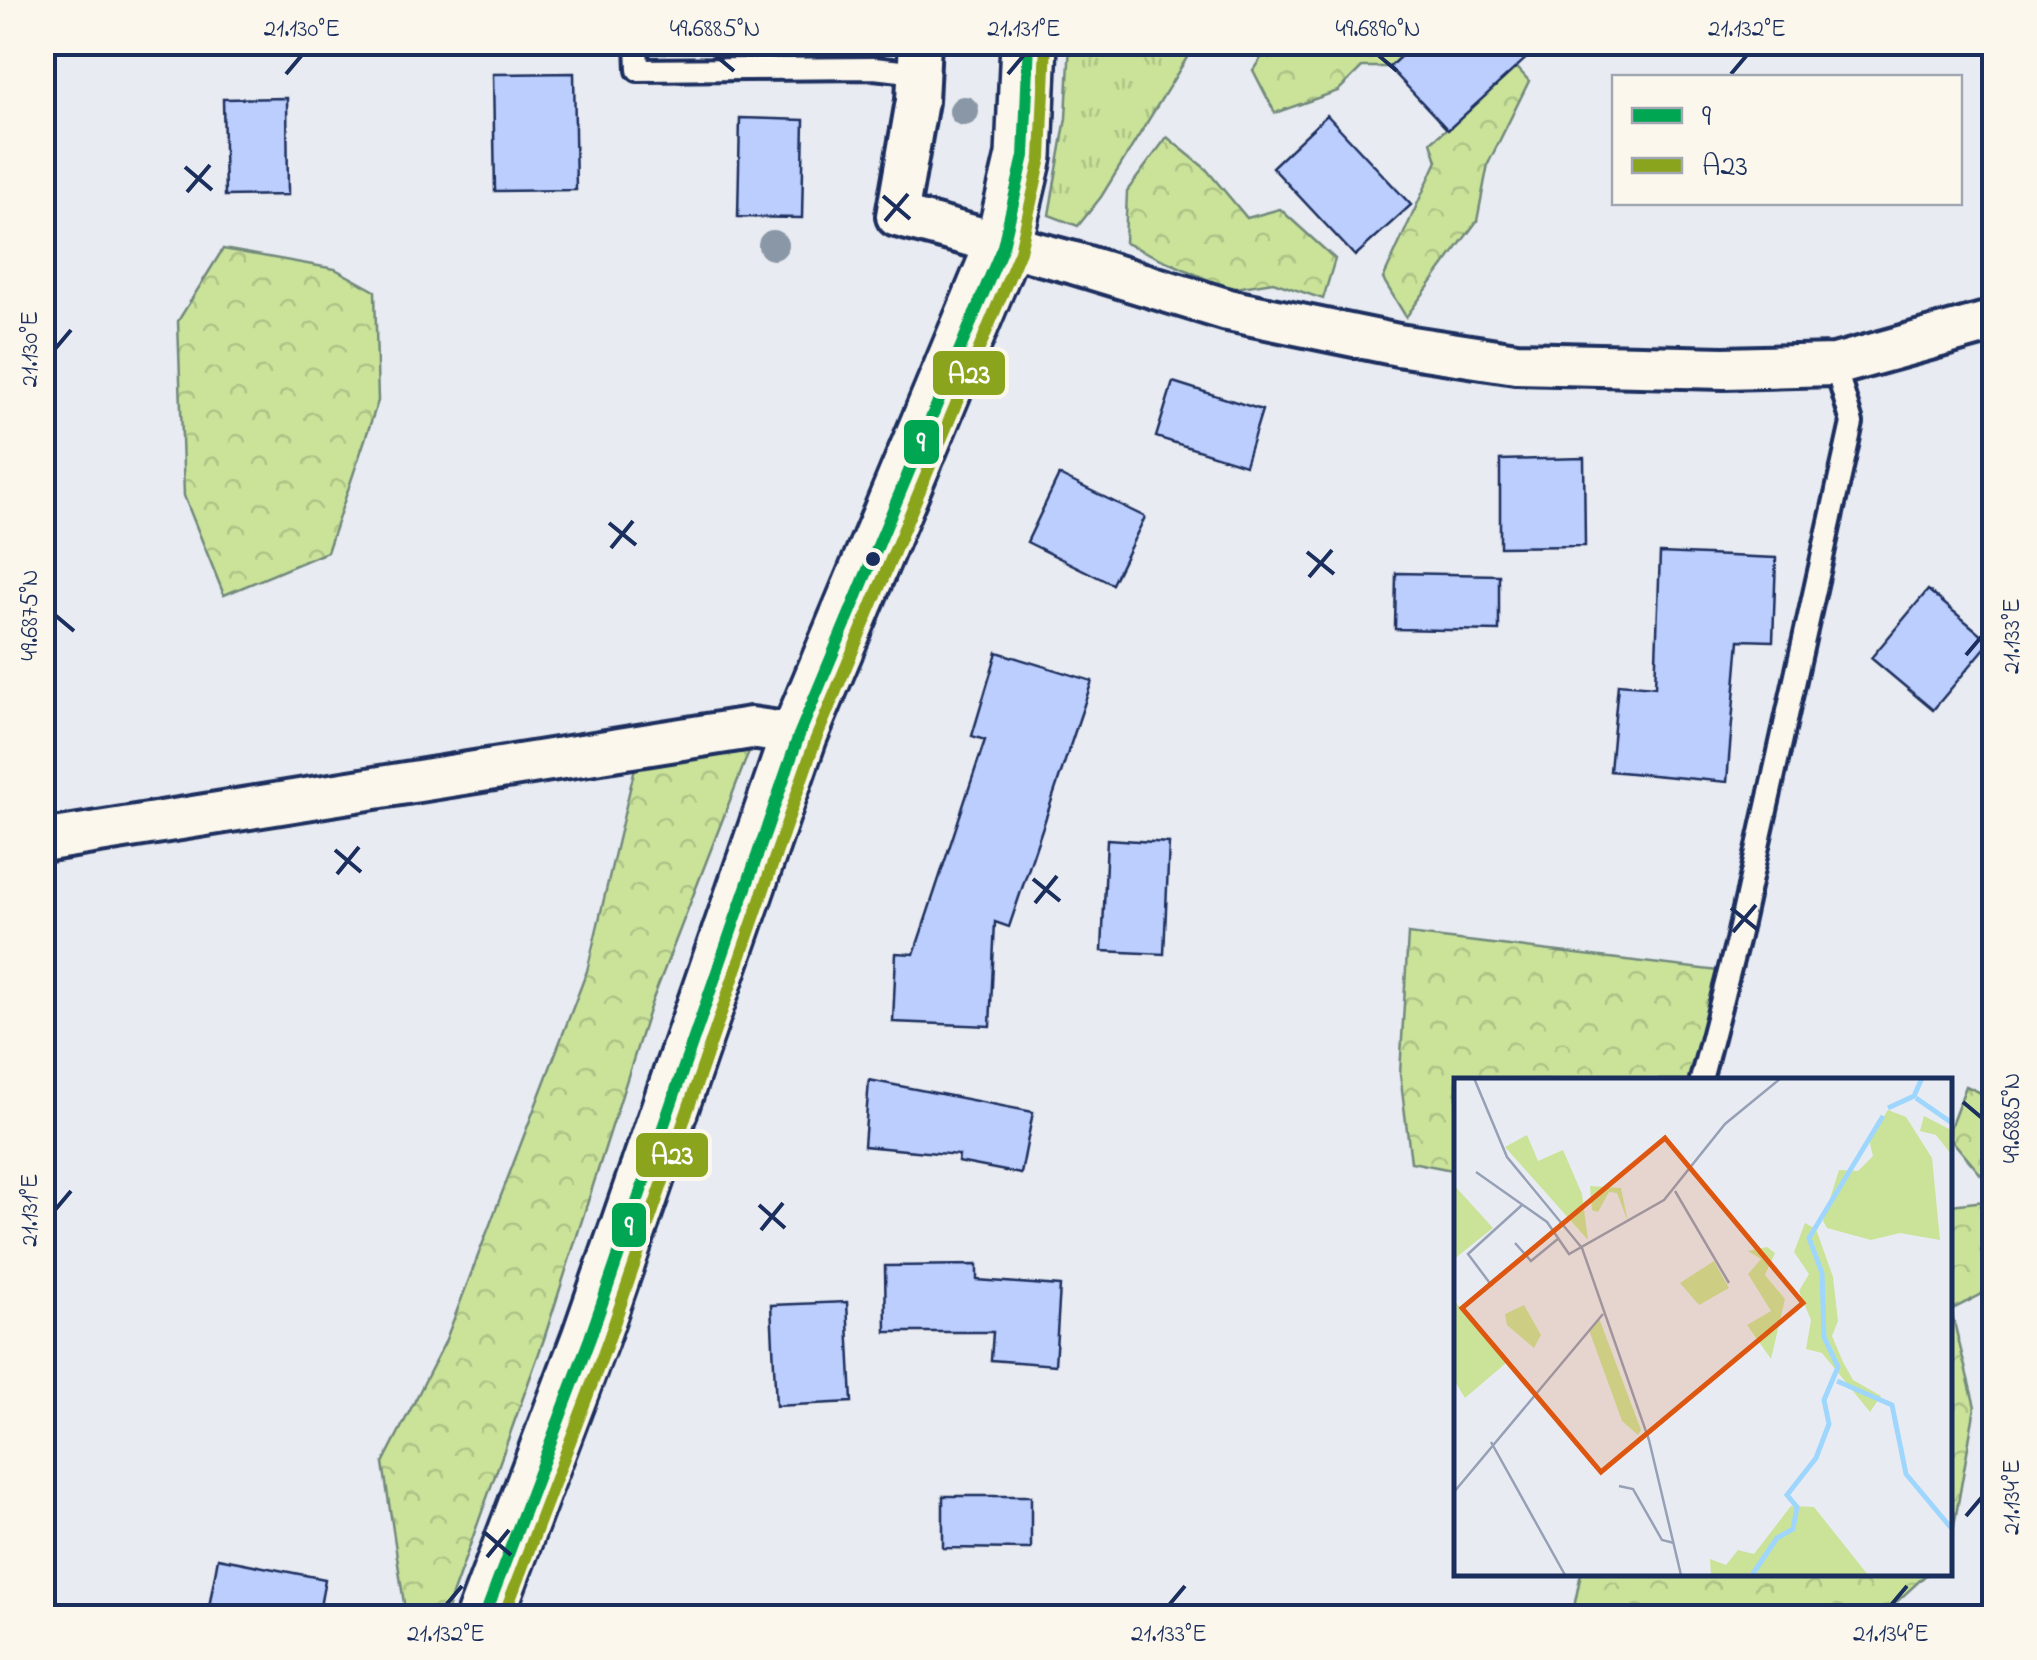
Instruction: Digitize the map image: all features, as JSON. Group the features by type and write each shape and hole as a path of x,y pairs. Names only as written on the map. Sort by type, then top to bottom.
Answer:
{"main road":[{"path":"484,1618 590,1338 799,734 1003,246 1024,156 1030,42"}],"street":[{"path":"919,58 914,116 897,216 1074,263 1228,310 1516,363 1724,368 1836,365 1994,321"},
{"path":"42,841 751,728 799,734"}],"lane":[{"path":"637,42 638,70 874,68 919,58"},
{"path":"1702,1078 1737,940 1852,423 1836,365"}],"green space":[{"path":"1494,42 1529,81 1488,164 1477,221 1406,317 1383,279 1437,161 1431,142 1485,96 1389,67 1362,67 1338,91 1275,113 1253,70 1271,43"},
{"path":"1070,43 1196,43 1101,197 1078,226 1049,215 1066,118"},
{"path":"1167,137 1206,169 1247,218 1280,209 1335,259 1323,299 1273,282 1229,289 1125,243 1127,191"},
{"path":"223,249 335,269 375,291 378,401 327,552 224,595 184,496 178,321"},
{"path":"753,741 651,1004 544,1339 446,1612 406,1617 383,1463 445,1342 587,971 637,759"},
{"path":"1408,934 1719,971 1692,1078 1454,1078 1454,1170 1411,1162 1400,1074"},
{"path":"1966,1086 1994,1099 1994,1184 1983,1177 1952,1140 1952,1123"},
{"path":"1994,1200 1994,1288 1952,1309 1952,1205"},
{"path":"1952,1314 1975,1407 1952,1538"},
{"path":"1580,1575 1926,1575 1880,1617 1572,1617"}],"building":[{"path":"1416,42 1544,42 1448,130 1389,67"},
{"path":"574,73 576,190 495,191 493,74"},
{"path":"287,98 288,195 225,196 223,99"},
{"path":"1327,115 1411,205 1355,256 1272,167"},
{"path":"740,118 804,120 802,218 738,217"},
{"path":"1173,382 1262,410 1245,465 1156,437"},
{"path":"1584,458 1585,546 1500,547 1500,460"},
{"path":"1059,475 1145,517 1112,584 1027,542"},
{"path":"1660,553 1776,558 1773,641 1739,640 1727,782 1610,771 1618,684 1655,687"},
{"path":"1396,573 1499,575 1499,631 1395,629"},
{"path":"1928,590 1990,642 1933,710 1871,658"},
{"path":"997,652 1092,681 1009,927 995,922 990,1026 893,1022 896,953 914,954 985,740 972,736"},
{"path":"1107,839 1169,843 1164,954 1102,951"},
{"path":"869,1080 1033,1112 1021,1174 958,1162 959,1155 864,1146"},
{"path":"977,1265 977,1280 1060,1286 1055,1365 991,1360 993,1332 886,1332 885,1266"},
{"path":"847,1302 852,1402 776,1406 771,1305"},
{"path":"943,1496 1031,1496 1031,1549 943,1548"},
{"path":"218,1558 325,1579 318,1618 207,1618"}],"transit line":[{"name":"9","path":"484,1618 590,1338 799,735 1003,246 1024,156 1029,42"},
{"name":"A23","path":"503,1618 607,1344 815,741 1020,251 1041,158 1046,43"}]}
